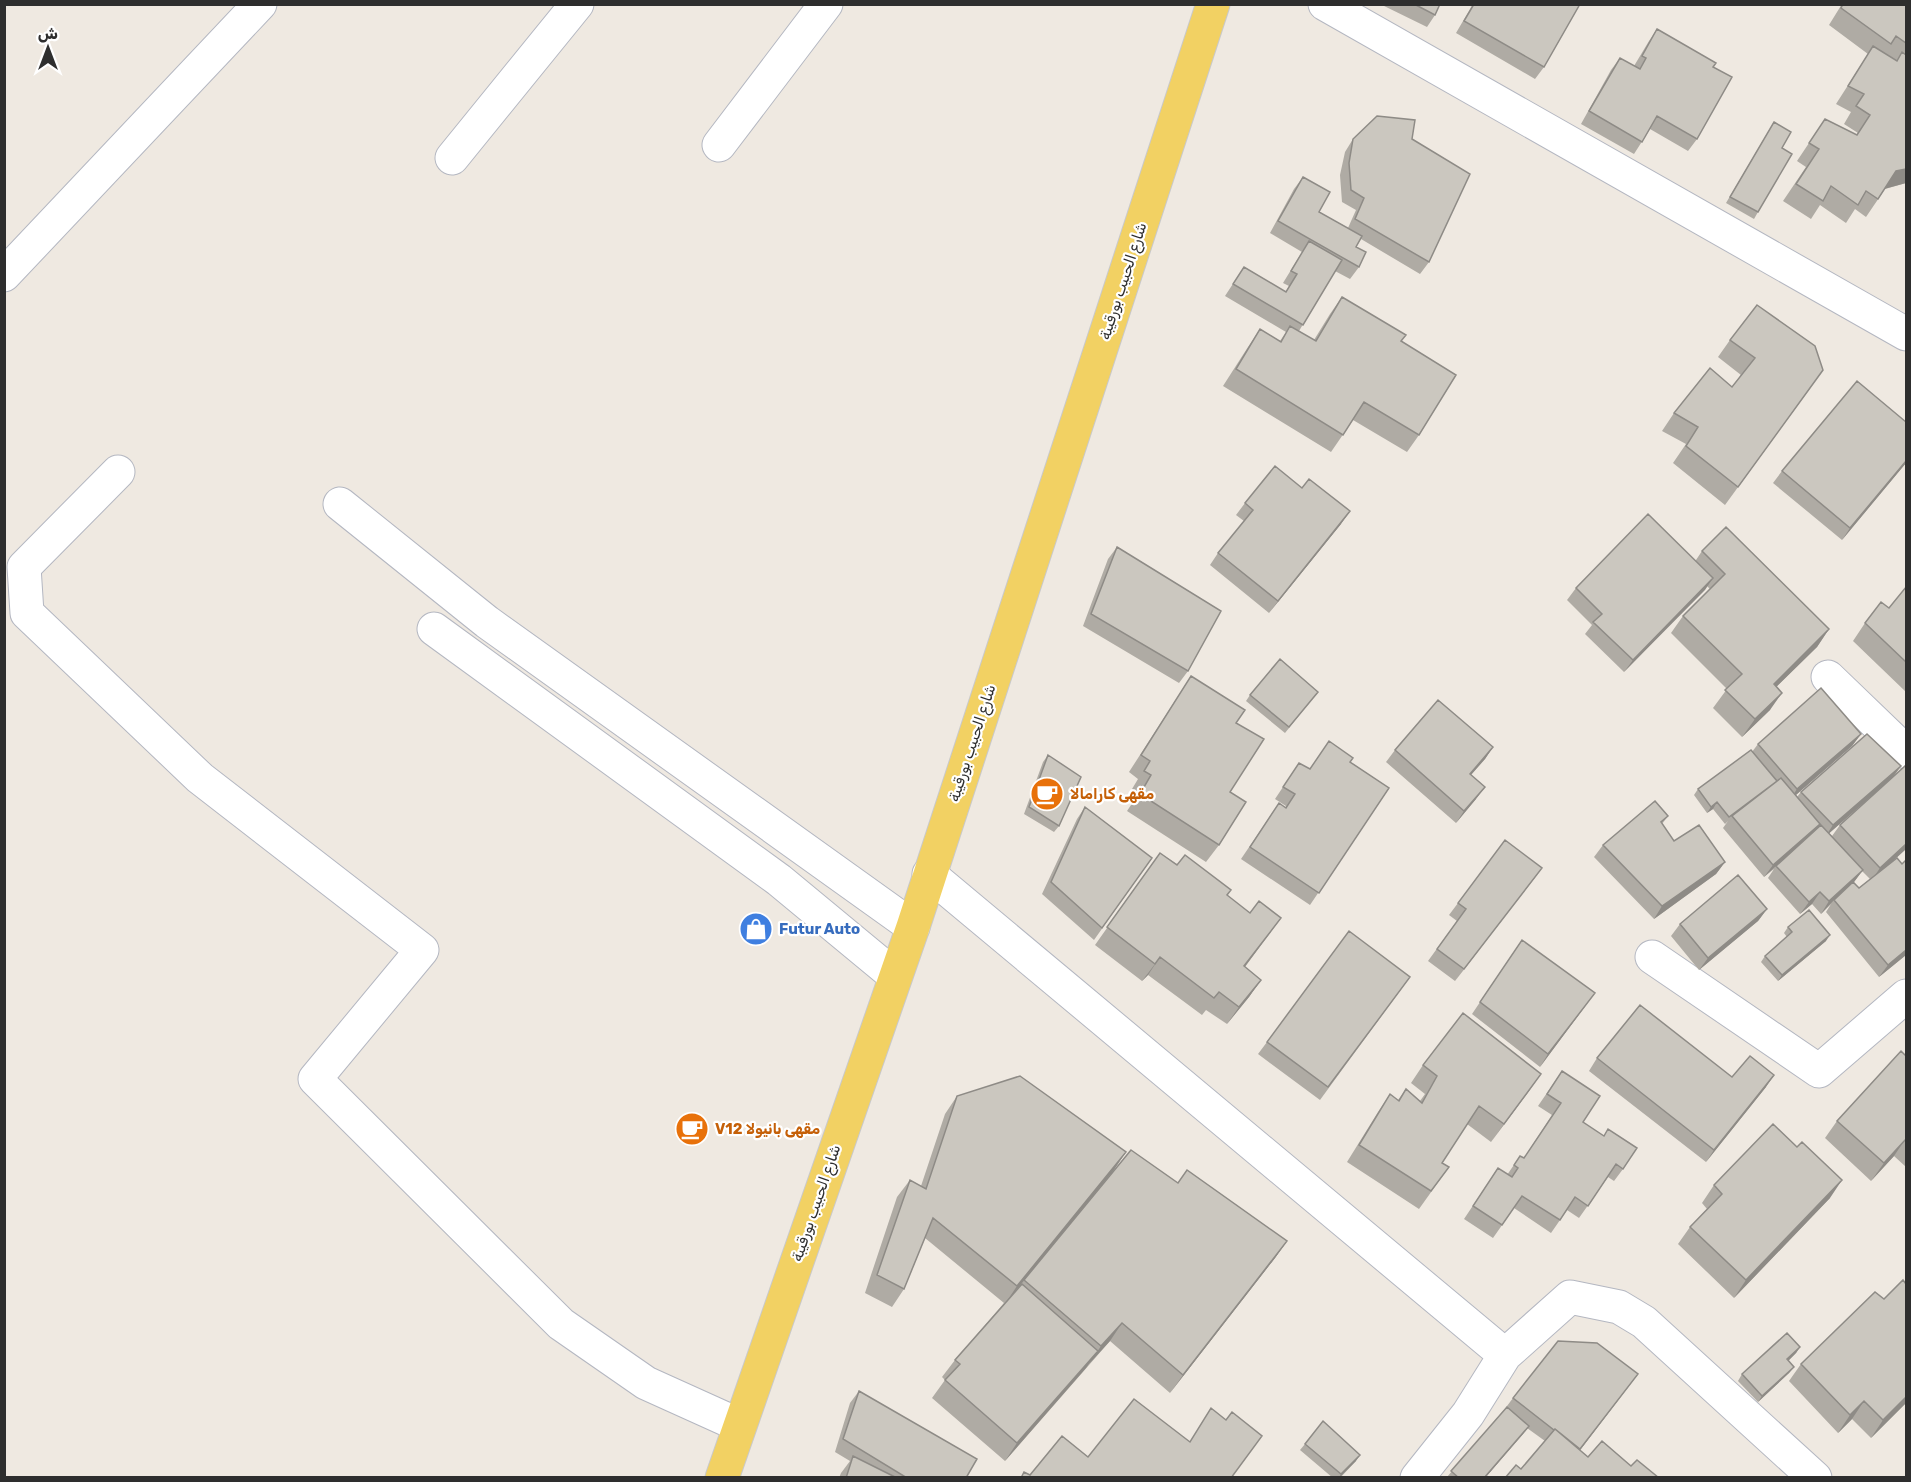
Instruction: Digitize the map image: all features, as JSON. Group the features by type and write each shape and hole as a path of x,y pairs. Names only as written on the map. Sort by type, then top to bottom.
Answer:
{"main road":[{"name":"شارع الحبيب بورقيبة","path":"722,1478 913,927 1213,4"}],"street":[{"path":"4,274 260,4"},
{"path":"452,158 577,4"},
{"path":"719,145 826,4"},
{"path":"1325,4 1906,334"},
{"path":"118,472 24,567 27,613 200,778 422,950 315,1079 561,1324 646,1383 739,1425"},
{"path":"340,504 487,622 913,927"},
{"path":"434,629 779,880 895,976"},
{"path":"1828,677 1906,753"},
{"path":"930,874 1505,1355"},
{"path":"1652,957 1819,1071 1906,996"},
{"path":"1417,1478 1468,1414 1505,1355 1570,1297 1619,1307 1644,1322 1815,1478"}],"building":[{"path":"1414,4 1440,4 1435,15"},
{"path":"1474,4 1580,4 1544,67 1464,21"},
{"path":"1843,4 1906,4 1906,43 1896,36 1891,44 1841,8"},
{"path":"1657,29 1716,63 1713,67 1732,77 1697,139 1657,116 1642,142 1589,111 1620,58 1640,69 1646,58 1642,56"},
{"path":"1873,46 1897,61 1902,52 1906,55 1906,169 1896,171 1878,199 1866,191 1858,205 1831,186 1823,201 1796,184 1819,149 1809,143 1825,119 1857,135 1870,115 1856,106 1864,94 1848,86"},
{"path":"1377,116 1415,120 1412,139 1470,174 1429,262 1355,219 1364,198 1351,190 1349,163 1353,139"},
{"path":"1774,122 1791,132 1782,148 1792,154 1758,212 1730,197"},
{"path":"1303,177 1330,192 1319,212 1362,236 1356,247 1366,252 1359,267 1278,221"},
{"path":"1309,241 1342,260 1303,325 1233,284 1244,267 1286,292 1297,274 1291,271"},
{"path":"1342,297 1406,335 1401,341 1456,375 1419,435 1364,402 1343,435 1236,369 1260,329 1281,342 1290,326 1316,341"},
{"path":"1757,305 1815,346 1823,370 1738,487 1686,446 1698,427 1674,413 1710,368 1732,387 1755,358 1730,340"},
{"path":"1857,381 1906,422 1906,461 1850,528 1782,471"},
{"path":"1275,466 1302,488 1309,479 1350,511 1278,601 1218,553 1253,510 1245,503"},
{"path":"1648,514 1713,578 1633,660 1593,622 1602,614 1576,588"},
{"path":"1726,527 1829,629 1774,684 1782,693 1755,719 1725,690 1742,674 1683,616 1725,574 1702,551"},
{"path":"1117,547 1221,611 1188,671 1091,614"},
{"path":"1906,587 1906,662 1865,623 1881,602 1889,608"},
{"path":"1280,659 1318,692 1289,727 1250,695"},
{"path":"1191,676 1245,710 1236,723 1264,739 1230,792 1246,802 1219,845 1140,794 1151,775 1144,771 1150,761 1141,755"},
{"path":"1821,688 1861,734 1797,789 1758,744"},
{"path":"1438,700 1493,747 1470,774 1485,787 1464,811 1395,750"},
{"path":"1867,734 1901,766 1833,825 1801,792"},
{"path":"1329,741 1353,758 1350,762 1389,788 1319,893 1250,847 1279,803 1286,808 1295,794 1283,787 1299,763 1310,769"},
{"path":"1751,750 1777,781 1729,817 1717,802 1711,807 1698,789"},
{"path":"1048,755 1081,777 1059,826 1029,807"},
{"path":"1905,766 1906,844 1880,868 1840,825"},
{"path":"1781,778 1820,824 1773,865 1732,816"},
{"path":"1655,801 1668,816 1661,822 1674,841 1699,825 1725,862 1662,906 1603,845"},
{"path":"1085,807 1152,858 1102,928 1051,882"},
{"path":"1821,825 1863,870 1829,901 1820,892 1809,902 1776,866"},
{"path":"1505,840 1542,868 1464,969 1437,949 1466,909 1458,903"},
{"path":"1160,853 1177,865 1185,855 1231,890 1227,895 1250,913 1259,901 1281,918 1244,966 1261,980 1239,1007 1219,992 1214,998 1160,957 1155,964 1107,927"},
{"path":"1897,858 1902,864 1906,860 1906,950 1888,965 1834,900 1853,882 1859,888"},
{"path":"1738,875 1767,909 1708,958 1680,924"},
{"path":"1809,910 1830,935 1782,975 1765,956 1792,932 1788,927"},
{"path":"1349,931 1410,977 1328,1087 1267,1042"},
{"path":"1522,940 1595,993 1548,1054 1480,1002"},
{"path":"1640,1005 1732,1077 1750,1056 1774,1075 1714,1150 1597,1058"},
{"path":"1463,1013 1541,1074 1504,1124 1479,1106 1442,1163 1449,1167 1431,1191 1359,1145 1390,1094 1399,1101 1406,1089 1422,1103 1437,1076 1423,1065"},
{"path":"1901,1051 1906,1056 1906,1139 1884,1163 1837,1121"},
{"path":"1562,1071 1600,1096 1583,1122 1604,1136 1608,1129 1637,1148 1623,1169 1616,1164 1588,1206 1575,1197 1560,1220 1522,1196 1502,1225 1473,1206 1498,1168 1512,1177 1518,1168 1514,1165 1520,1156 1524,1158 1561,1103 1547,1094"},
{"path":"1020,1076 1126,1152 1017,1286 933,1218 904,1289 877,1275 910,1180 926,1189 957,1096"},
{"path":"1773,1124 1797,1147 1802,1142 1842,1180 1746,1280 1690,1227 1722,1194 1714,1185"},
{"path":"1131,1150 1178,1183 1187,1170 1287,1241 1183,1375 1122,1323 1101,1346 1024,1280"},
{"path":"1903,1280 1906,1284 1906,1397 1883,1420 1864,1401 1850,1415 1801,1364 1875,1292 1884,1299"},
{"path":"1022,1284 1098,1351 1017,1443 945,1380 960,1364 955,1360"},
{"path":"1787,1333 1800,1347 1787,1359 1794,1367 1762,1396 1742,1374"},
{"path":"1558,1341 1597,1343 1638,1374 1580,1449 1513,1398"},
{"path":"859,1391 977,1459 966,1478 907,1478 843,1439"},
{"path":"1134,1399 1190,1442 1211,1408 1226,1420 1232,1412 1262,1436 1231,1478 1021,1478 1024,1472 1030,1475 1062,1436 1088,1457"},
{"path":"1507,1407 1529,1426 1484,1478 1459,1478 1451,1471"},
{"path":"1323,1421 1360,1455 1341,1474 1305,1444"},
{"path":"1555,1429 1588,1457 1602,1441 1631,1466 1637,1460 1659,1478 1505,1478 1516,1465 1521,1469"},
{"path":"853,1456 897,1478 846,1478"}],"place":[{"name":"مقهى كارامالا","path":"1047,794"},
{"name":"Futur Auto","path":"756,929"},
{"name":"V12 مقهى بانيولا","path":"692,1129"}]}
